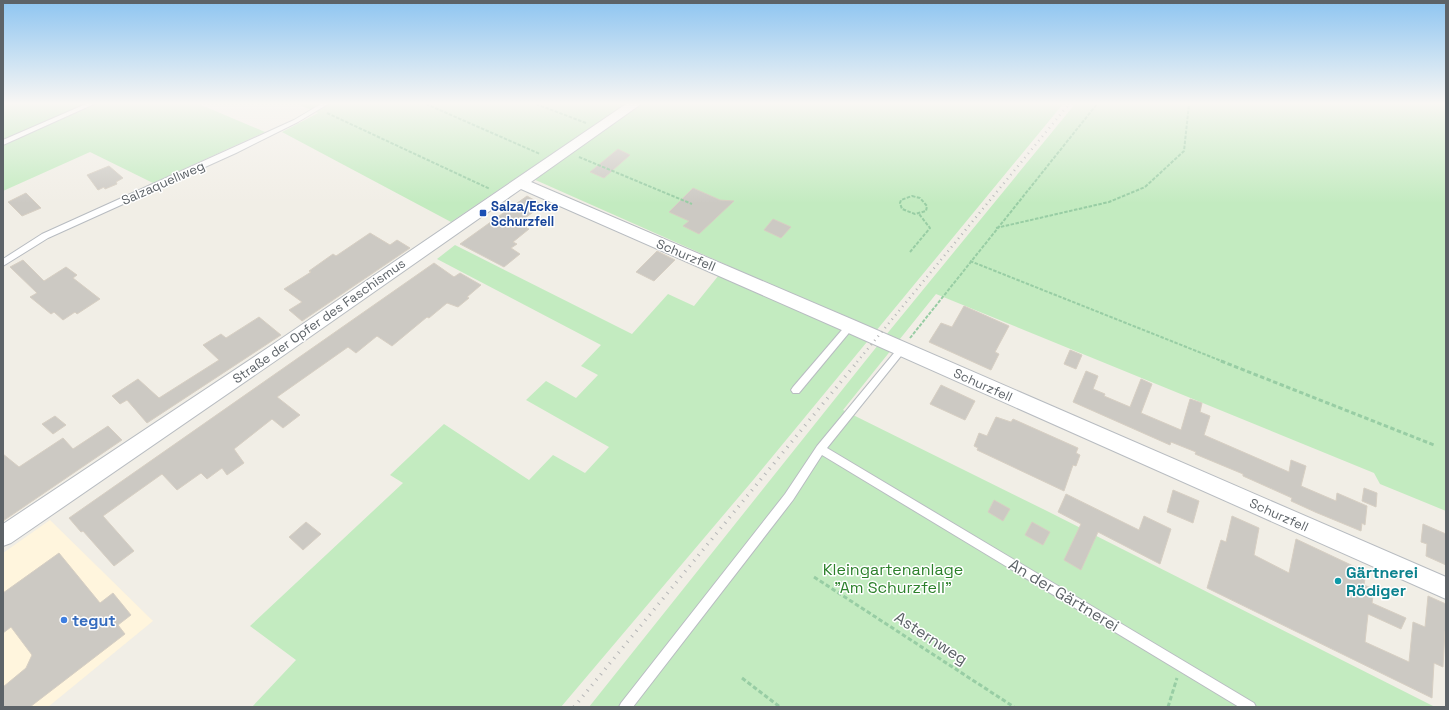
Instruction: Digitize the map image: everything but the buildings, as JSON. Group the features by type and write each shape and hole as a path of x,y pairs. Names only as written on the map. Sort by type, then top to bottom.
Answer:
{"street":[{"name":"Straße der Opfer des Faschismus","path":"3,536 278,350 585,137"},
{"name":"Schurzfell","path":"519,183 850,326 1446,588"}],"lane":[{"path":"3,143 16,137"},
{"name":"Salzaquellweg","path":"3,263 45,236 262,137"},
{"path":"796,390 850,326"},
{"path":"625,707 790,496 820,449 902,350"},
{"name":"An der Gärtnerei","path":"820,449 878,482 1250,707"}],"path":[{"path":"385,137 502,194"},
{"path":"501,137 553,160"},
{"path":"902,350 970,260 1070,137"},
{"path":"996,228 1109,202 1145,188 1184,151 1185,137"},
{"path":"566,151 692,204"},
{"path":"910,252 930,228 919,214 905,212 900,206 901,200 912,196 924,200 927,208 919,214"},
{"path":"970,260 1434,445"},
{"name":"Asternweg","path":"814,576 1014,707"},
{"path":"1168,707 1181,666"},
{"path":"742,678 780,707"}],"shaded area":[{"path":"50,520 153,621 48,707 3,707 3,553"}],"green space":[{"path":"3,137 254,137 153,183 90,152 3,191"},
{"path":"292,137 1036,137 754,479 561,707 252,707 296,660 250,626 403,483 390,475 444,424 529,480 553,455 585,473 609,447 526,400 546,381 576,398 598,375 581,366 601,345 437,259 455,245 632,334 668,294 694,306 727,265 522,174 451,222"},
{"name":"Kleingartenanlage \"Am Schurzfell\"","path":"1048,137 1446,137 1446,511 1380,484 1374,473 936,294 843,410 1049,512 1435,707 589,707 886,335"}],"railway":[{"path":"857,362 1042,137"},
{"path":"574,707 858,361"}],"place":[{"name":"Salza/Ecke Schurzfell","path":"483,213"},
{"name":"Gärtnerei Rödiger","path":"1338,581"},
{"name":"tegut","path":"64,620"}]}
